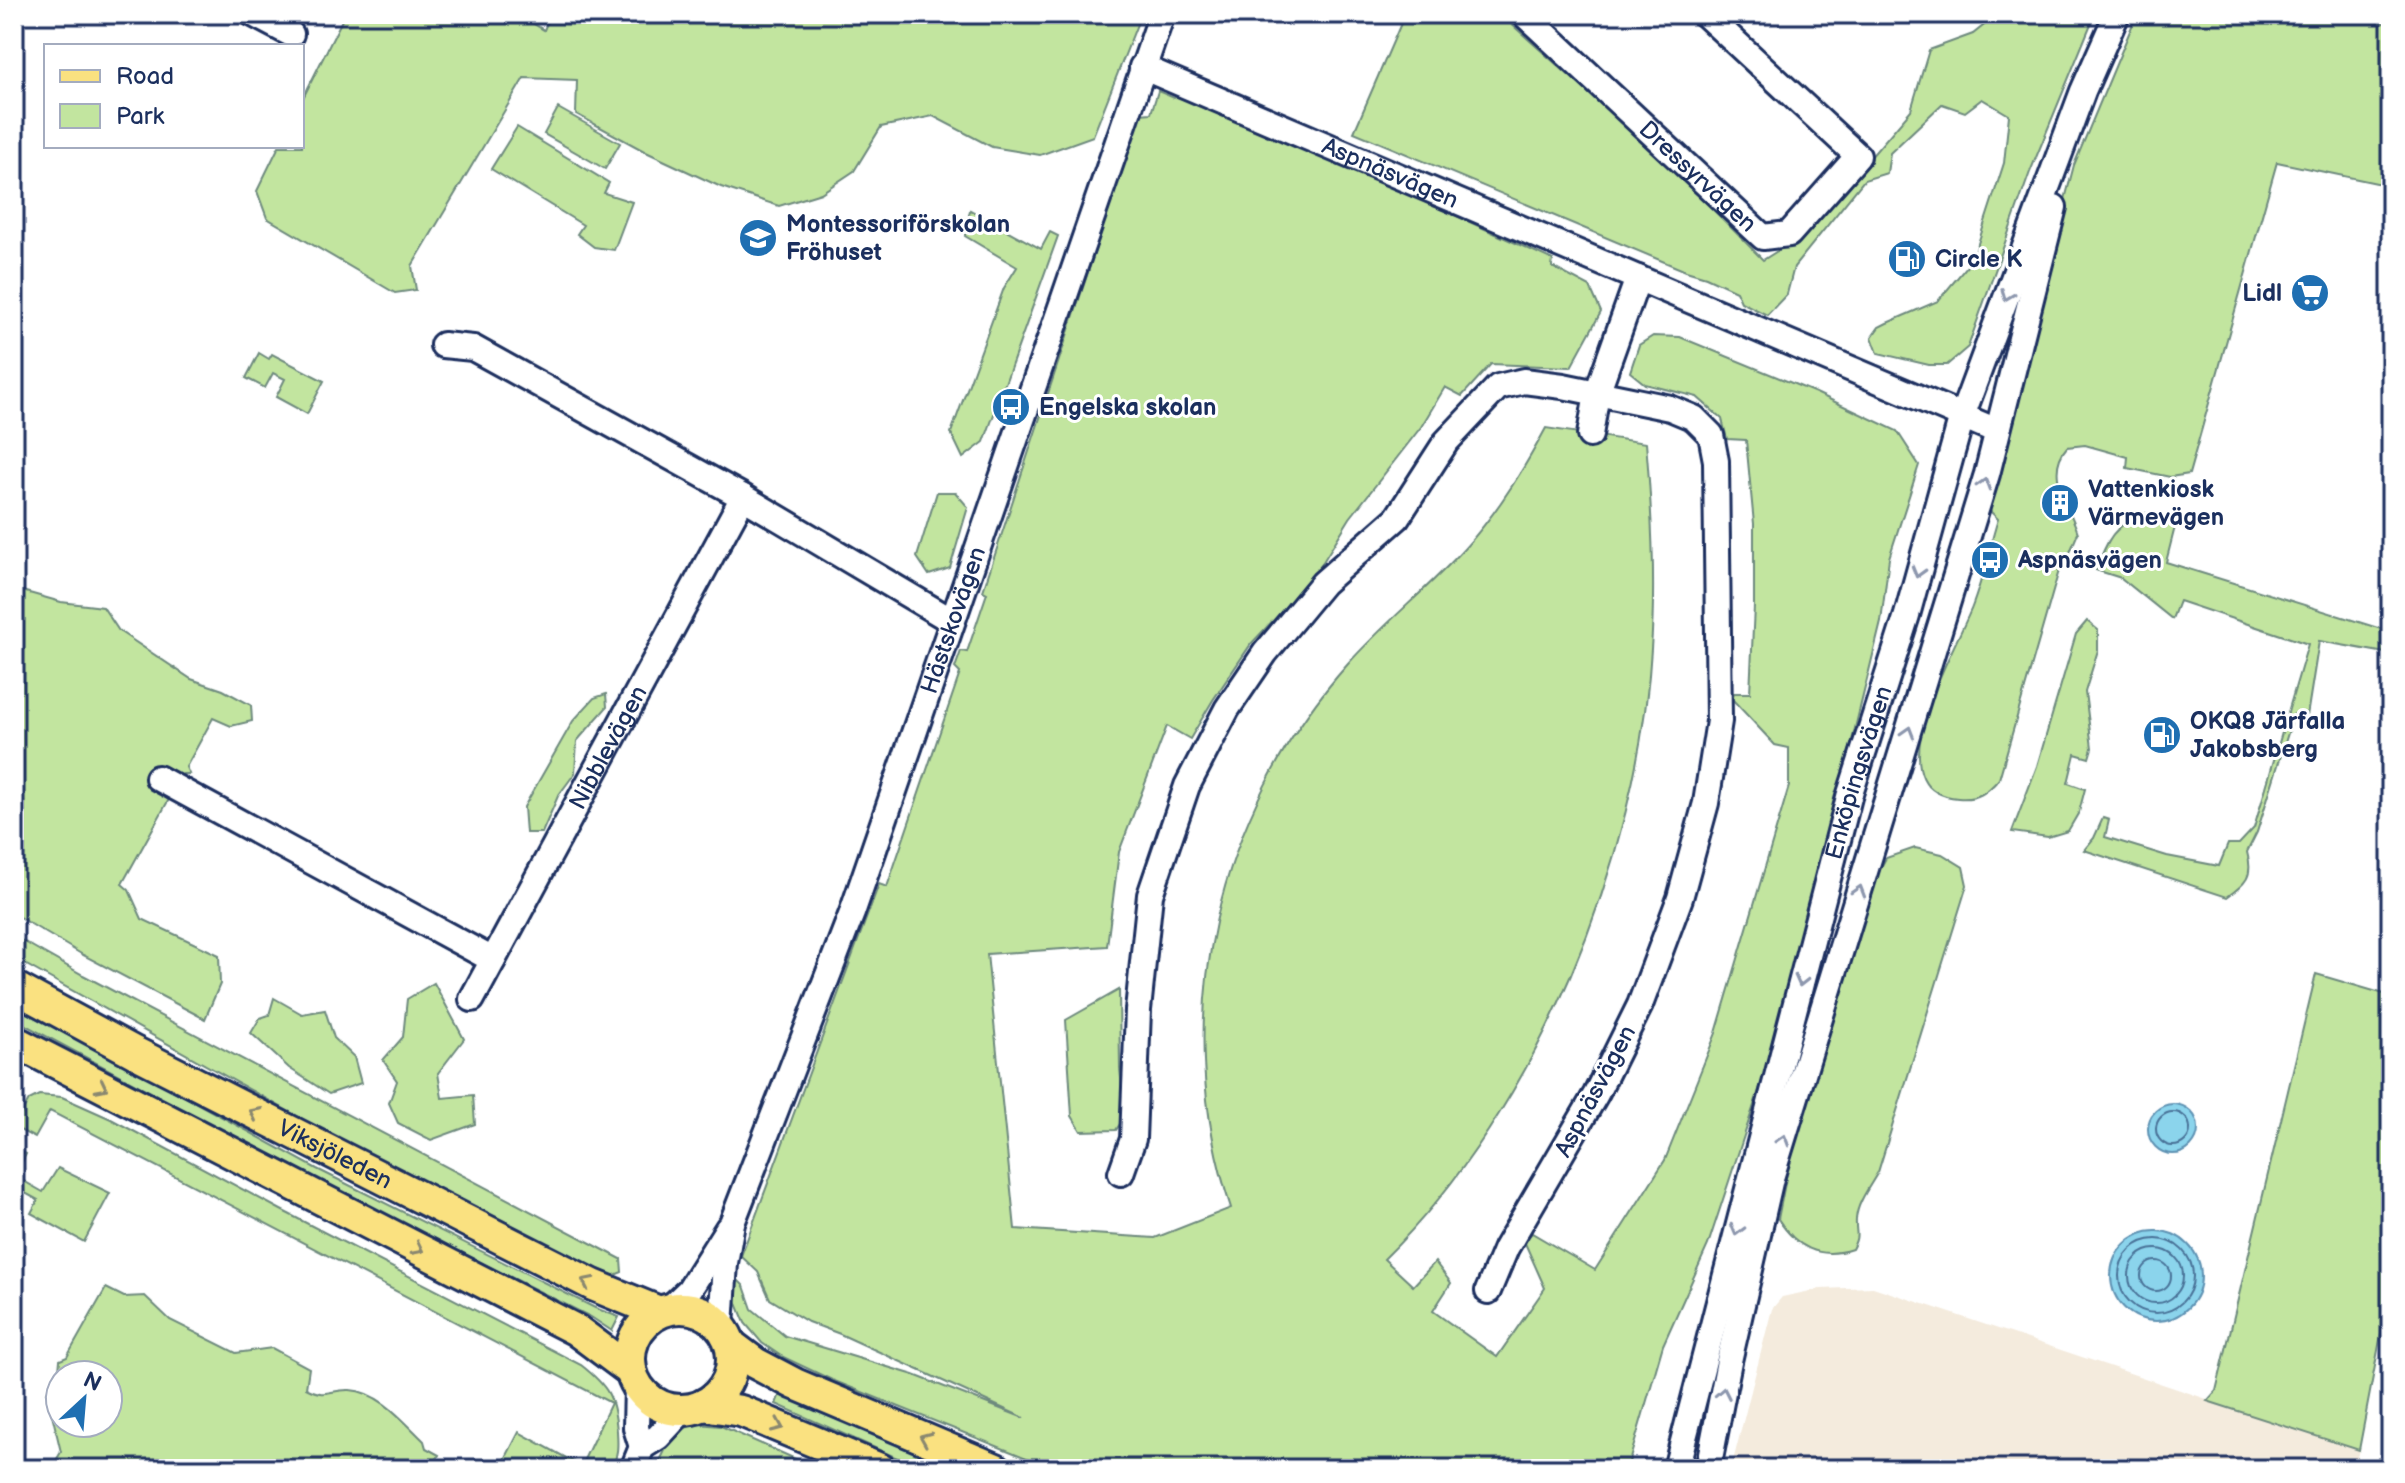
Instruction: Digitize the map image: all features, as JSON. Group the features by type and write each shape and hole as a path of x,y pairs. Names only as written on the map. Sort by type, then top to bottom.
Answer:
{"main road":[{"name":"Viksjöleden","path":"14,987 134,1052 565,1271 664,1310"},
{"name":"Viksjöleden","path":"14,1041 576,1330 634,1378"},
{"path":"880,1469 741,1411 664,1407 646,1397 634,1378 629,1357 638,1330 664,1310 689,1308 707,1314 755,1363 795,1384 996,1469"},
{"path":"693,1408 724,1387 733,1360 726,1336"}],"street":[{"path":"253,14 291,34"},
{"name":"Hästskovägen","path":"726,1336 725,1263 732,1223 852,913 1162,14"},
{"name":"Dressyrvägen","path":"1524,14 1763,237 1789,234 1858,156 1705,14"},
{"name":"Enköpingsvägen","path":"1676,1469 1849,797 1907,615 1962,416 2083,91 2117,14"},
{"name":"Aspnäsvägen","path":"1142,67 1997,431"},
{"name":"Enköpingsvägen","path":"1708,1469 1771,1178 1987,474 2083,91"},
{"path":"1590,435 1597,393 1638,278"},
{"path":"443,345 473,348 743,497 952,621"},
{"name":"Aspnäsvägen","path":"1121,1173 1133,1139 1138,1010 1150,895 1187,786 1227,709 1265,653 1323,583 1397,518 1446,442 1498,387 1524,381 1670,408 1694,418 1711,435 1716,461 1719,721 1706,803 1680,898 1640,1005 1596,1094 1506,1248 1488,1291"},
{"name":"Nibblevägen","path":"472,999 743,497"},
{"path":"158,778 493,960"},
{"name":"Hästskovägen","path":"664,1310 689,1290 732,1223"},
{"path":"634,1378 637,1458"},
{"path":"1669,1469 1694,1392"},
{"path":"637,1458 693,1408"}],"shaded area":[{"path":"1873,1287 2359,1450 2354,1469 1731,1469 1772,1309 1782,1297 1820,1289"}],"green space":[{"path":"345,14 517,14 544,30 547,23 539,14 1141,14 1093,136 1040,155 992,147 933,116 881,127 854,171 821,193 779,206 721,187 646,152 576,114 577,80 524,78 412,266 416,290 395,293 267,218 257,191 278,148 304,148 304,96"},
{"path":"1405,14 1500,14 1664,160 1763,260 1806,233 1911,110 1929,50 1973,34 1998,14 2095,14 2030,172 1968,347 1947,365 1929,365 1878,353 1872,337 1879,327 1938,301 1973,259 2004,163 2009,115 1982,99 1965,112 1942,104 1890,153 1887,173 1864,180 1794,267 1787,294 1767,315 1741,302 1736,291 1706,277 1354,132"},
{"path":"2137,14 2309,14 2391,24 2391,186 2277,162 2189,474 2170,477 2127,468 2128,457 2085,445 2067,447 2060,457 2058,478 2078,533 2068,557 2062,560 1999,779 1981,794 1958,798 1933,789 1921,771 1920,745 1926,715 1972,607 1998,519 1985,506 2074,165"},
{"path":"1158,91 1174,98 1185,92 1553,260 1552,267 1590,287 1601,312 1571,367 1491,364 1462,396 1445,387 1421,427 1350,518 1313,578 1251,644 1190,739 1167,726 1119,852 1107,946 987,954 1015,1229 1155,1238 1231,1208 1213,1136 1204,1064 1206,992 1216,921 1236,851 1265,785 1302,722 1348,664 1450,564 1488,521 1519,476 1546,428 1646,443 1653,546 1651,649 1642,729 1626,812 1601,895 1570,977 1532,1056 1488,1131 1439,1199 1384,1259 1413,1286 1435,1262 1451,1283 1433,1311 1497,1357 1545,1288 1524,1241 1532,1233 1595,1270 1665,1160 1716,1033 1789,786 1789,748 1775,745 1732,699 1734,693 1750,693 1754,524 1746,440 1727,439 1722,419 1697,397 1645,384 1630,372 1639,345 1653,336 1680,337 1816,393 1897,431 1919,465 1889,558 1881,622 1788,1002 1708,1245 1663,1345 1627,1469 1054,1469 832,1380 781,1356 762,1343 745,1323 736,1301 735,1277 744,1286 752,1309 785,1336 914,1375 1024,1418 808,1322 770,1299 758,1272 741,1256 879,884 887,887 960,673 955,668 961,651 967,652 987,593 983,591 1140,114 1151,113"},
{"path":"558,108 620,143 605,169 544,134"},
{"path":"517,127 609,183 604,193 632,202 614,250 594,247 577,234 583,225 491,169"},
{"path":"970,210 1041,249 1050,232 1058,236 984,442 963,458 951,433 1004,288 1017,267 965,236"},
{"path":"259,353 269,359 272,354 324,381 307,414 276,397 285,379 273,373 265,388 246,378"},
{"path":"937,492 955,492 968,507 950,568 929,575 917,557"},
{"path":"2145,513 2177,519 2166,562 2391,632 2391,654 2319,641 2307,716 2294,714 2257,832 2247,852 2249,874 2244,883 2227,897 2084,850 2094,838 2103,818 2109,820 2105,837 2167,856 2219,866 2228,844 2239,844 2254,828 2308,644 2179,601 2172,619 2121,578 2096,570 2113,534"},
{"path":"22,591 61,602 103,607 119,631 191,679 223,690 251,705 252,721 231,726 213,718 186,767 189,774 183,774 122,884 129,890 142,919 219,955 220,984 205,1019 83,955 14,914 14,602 19,604"},
{"path":"2087,621 2098,630 2098,650 2085,692 2092,748 2089,758 2075,754 2068,783 2085,789 2079,812 2068,831 2048,837 2012,832 2037,766 2076,634"},
{"path":"606,694 607,707 577,741 575,773 558,796 542,833 526,833 524,807 573,721 594,698"},
{"path":"1915,848 1942,854 1963,867 1967,885 1878,1172 1859,1207 1857,1237 1852,1249 1819,1252 1801,1244 1778,1219 1791,1152 1874,880 1886,858"},
{"path":"14,936 621,1259 622,1272 610,1277 331,1135 14,958"},
{"path":"2316,974 2391,996 2391,1282 2359,1450 2207,1401 2216,1391"},
{"path":"434,983 464,1039 438,1073 442,1098 473,1095 475,1124 431,1140 398,1123 389,1103 397,1081 383,1060 403,1037 407,999"},
{"path":"1119,990 1120,1069 1125,1116 1116,1130 1081,1131 1072,1116 1066,1020"},
{"path":"274,998 302,1014 325,1010 334,1038 354,1057 361,1083 329,1094 289,1068 251,1033 260,1018 269,1015"},
{"path":"14,1003 317,1169 595,1308 619,1317 612,1331 591,1317 306,1175 14,1019"},
{"path":"39,1095 62,1097 111,1119 581,1365 598,1380 612,1401 617,1441 612,1469 501,1467 519,1432 581,1466 611,1403 50,1111 35,1138 14,1127 29,1100"},
{"path":"14,1148 26,1154 15,1176 43,1192 58,1168 110,1193 84,1242 31,1213 38,1200 14,1187"},
{"path":"106,1288 124,1297 145,1296 170,1320 236,1353 272,1348 309,1368 306,1388 324,1393 350,1390 371,1396 400,1417 424,1441 426,1448 439,1455 432,1469 51,1469 61,1452 58,1439 124,1439 124,1359 62,1359 67,1357"},
{"path":"780,1394 960,1469 922,1469 776,1404"},
{"path":"697,1424 721,1426 818,1469 721,1469 715,1465 705,1469 656,1469 675,1435"}],"water":[{"path":"2173,1104 2191,1111 2198,1129 2191,1147 2173,1154 2155,1147 2148,1129 2155,1111"},
{"path":"2156,1231 2173,1234 2188,1244 2198,1259 2201,1276 2198,1293 2188,1308 2173,1318 2156,1321 2139,1318 2124,1308 2114,1293 2111,1276 2114,1259 2124,1244 2139,1234"}],"place":[{"name":"Montessoriförskolan Fröhuset","path":"758,238"},
{"name":"Circle K","path":"1907,259"},
{"name":"Lidl","path":"2310,293"},
{"name":"Engelska skolan","path":"1011,407"},
{"name":"Vattenkiosk Värmevägen","path":"2060,503"},
{"name":"Aspnäsvägen","path":"1990,560"},
{"name":"OKQ8 Järfalla Jakobsberg","path":"2162,735"}]}
